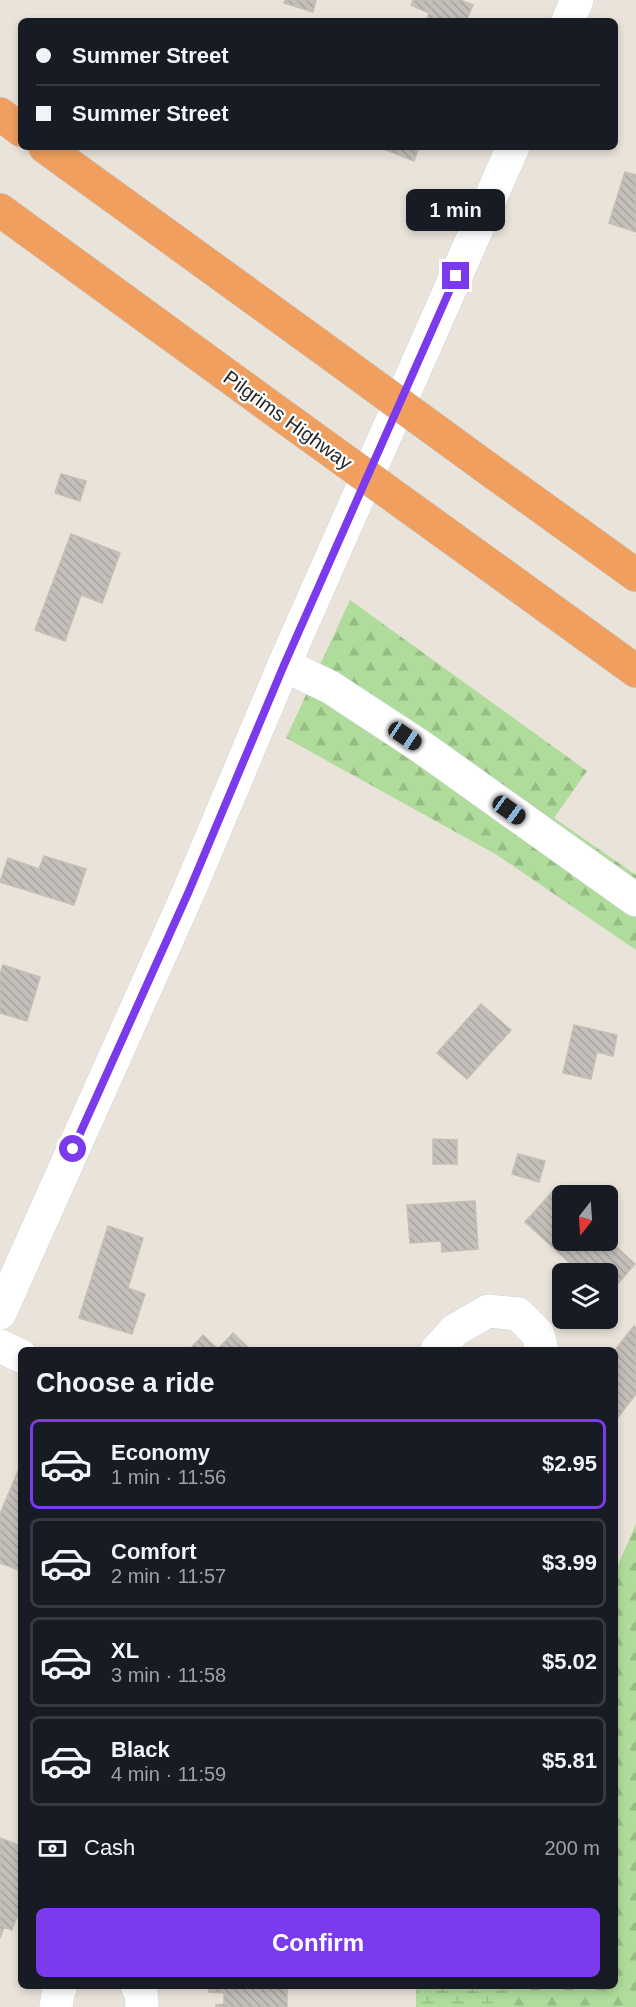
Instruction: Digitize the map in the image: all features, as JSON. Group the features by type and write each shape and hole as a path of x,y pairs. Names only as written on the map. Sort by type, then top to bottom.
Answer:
{"highway":[{"path":"0,114 18,128"},
{"path":"49,150 636,575"},
{"name":"Pilgrims Highway","path":"0,210 636,671"}],"street":[{"path":"569,18 577,0"},
{"path":"0,1313 189,891 284,665 512,150"},
{"path":"284,665 330,687 420,746 636,900"},
{"path":"440,1347 455,1330 488,1311 518,1314 538,1334 541,1347"},
{"path":"0,1346 18,1355"},
{"path":"56,2007 60,1989"},
{"path":"139,1989 142,2007"}],"green space":[{"path":"350,600 587,771 554,818 636,875 636,950 497,855 286,738"},
{"path":"636,1524 636,2007 428,2007 436,1989 618,1989 618,1565"},
{"path":"416,1989 506,1989 508,2007 416,2007"}],"building":[{"path":"285,0 316,0 313,12 284,3"},
{"path":"413,0 460,0 473,5 467,18 427,18 429,13 411,5"},
{"path":"386,150 418,150 414,161"},
{"path":"625,172 636,175 636,232 609,223"},
{"path":"61,474 86,481 80,501 55,493"},
{"path":"71,534 120,553 102,603 81,595 65,641 35,630"},
{"path":"44,856 86,869 74,905 0,882 8,858 39,869"},
{"path":"3,965 40,977 27,1021 0,1013 0,974"},
{"path":"481,1004 511,1030 467,1079 437,1053"},
{"path":"574,1025 617,1035 613,1056 597,1052 591,1079 563,1073"},
{"path":"433,1139 457,1140 457,1164 433,1164"},
{"path":"518,1154 545,1161 539,1182 512,1174"},
{"path":"552,1192 552,1247 525,1222"},
{"path":"475,1201 478,1249 442,1252 441,1241 410,1243 407,1205"},
{"path":"108,1226 143,1238 128,1288 145,1294 132,1334 79,1318"},
{"path":"618,1248 635,1264 618,1284 618,1263 570,1263 557,1251 618,1251"},
{"path":"634,1326 636,1328 636,1394 618,1417 618,1347"},
{"path":"233,1333 248,1347 220,1347"},
{"path":"203,1335 216,1347 192,1347"},
{"path":"18,1471 18,1570 0,1563 0,1514"},
{"path":"0,1838 18,1845 18,1914 12,1930 4,1927 0,1938"},
{"path":"209,1989 287,1989 287,2007 216,2007 216,2005 224,2004 224,1993 209,1992"}],"route":[{"path":"73,1149 189,891 284,665 456,276"}]}
